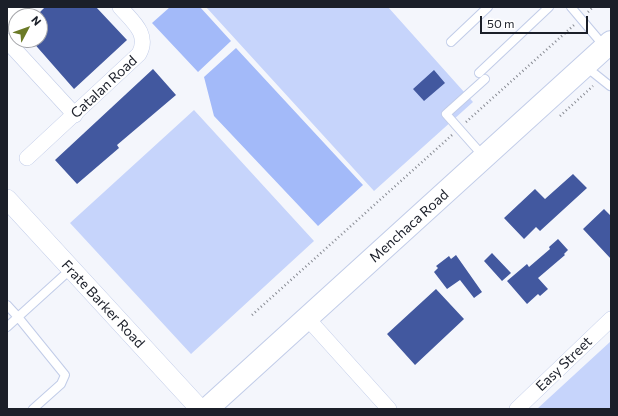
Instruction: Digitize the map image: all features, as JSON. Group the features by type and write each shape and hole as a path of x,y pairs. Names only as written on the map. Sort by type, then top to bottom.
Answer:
{"main road":[{"name":"Menchaca Road","path":"207,409 308,319 608,44"}],"street":[{"path":"7,17 18,7"},
{"name":"Catalan Road","path":"27,158 135,60 144,42 139,28 120,7"},
{"path":"7,41 75,115"},
{"name":"Frate Barker Road","path":"7,200 200,409"},
{"path":"308,319 389,409"},
{"name":"Easy Street","path":"517,409 611,319"}],"lane":[{"path":"450,42 488,7"},
{"path":"479,73 549,7"},
{"path":"571,7 608,44"},
{"path":"584,66 610,86 611,85"},
{"path":"484,158 446,114 485,80"},
{"path":"7,327 71,269"},
{"path":"7,305 65,375 62,384 33,409"}],"path":[{"path":"252,315 593,7"},
{"path":"560,116 601,79"}],"shaded area":[{"path":"170,7 200,7 231,41 198,72 152,23"},
{"path":"206,7 388,7 473,102 374,191"},
{"path":"236,48 363,185 318,226 214,116 204,77"},
{"path":"194,110 314,241 191,354 70,223"},
{"path":"611,341 611,409 537,409"}],"building":[{"path":"96,7 127,40 74,89 38,48 48,48 48,8 44,8"},
{"path":"153,69 176,95 117,145 119,148 77,184 55,160"},
{"path":"434,70 445,83 424,101 413,89"},
{"path":"573,174 587,188 540,231 536,227 524,239 504,218 535,189 545,199"},
{"path":"604,209 611,216 611,259 583,229"},
{"path":"558,239 568,250 564,254 565,255 538,278 548,289 540,296 538,294 527,304 507,281 527,264 529,267 550,249 549,247"},
{"path":"492,253 511,273 502,281 484,261"},
{"path":"456,255 482,292 474,298 460,280 447,289 434,272 438,268 436,266 449,256 451,259"},
{"path":"436,289 464,319 415,365 387,334"}]}
